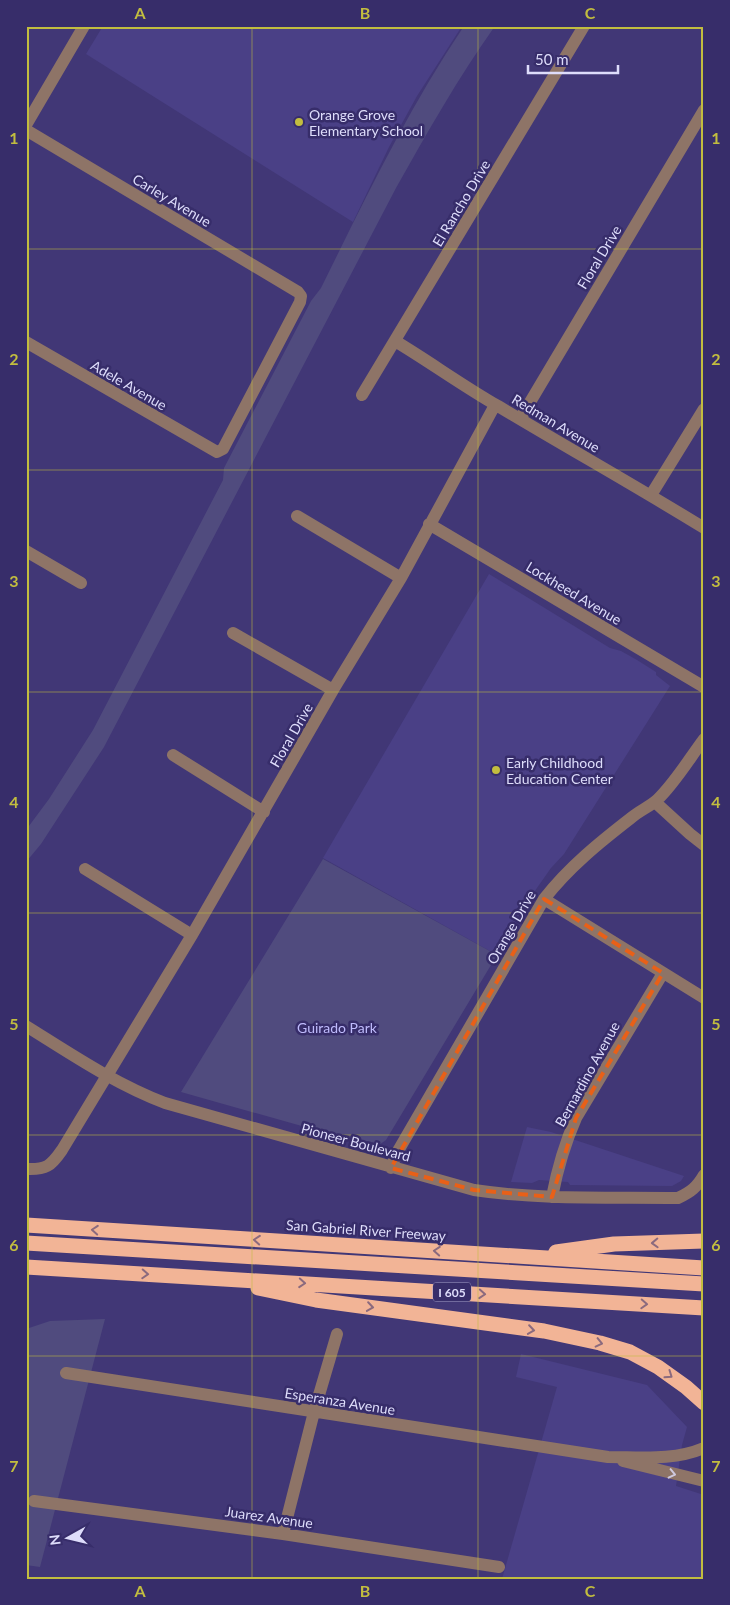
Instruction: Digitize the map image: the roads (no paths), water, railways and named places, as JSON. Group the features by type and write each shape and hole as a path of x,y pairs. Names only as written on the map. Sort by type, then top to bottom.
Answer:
{"highway":[{"name":"San Gabriel River Freeway","path":"26,1225 704,1268"},
{"path":"520,1257 614,1244 704,1241"},
{"path":"26,1243 704,1284"},
{"path":"26,1250 704,1292"},
{"name":"I 605","path":"26,1267 704,1308"},
{"path":"201,1277 316,1300 544,1331 600,1343 630,1352 658,1367 686,1387 704,1404"}],"street":[{"path":"26,125 84,26"},
{"name":"El Rancho Drive","path":"362,395 584,26"},
{"name":"Floral Drive","path":"520,419 704,110"},
{"name":"Carley Avenue","path":"26,130 298,292 301,296 300,302 223,449 217,452"},
{"name":"Redman Avenue","path":"395,341 495,405 651,495 704,528"},
{"name":"Adele Avenue","path":"26,342 217,452"},
{"name":"Floral Drive","path":"26,1169 39,1170 55,1161 192,935 401,578 495,405"},
{"path":"651,495 704,409"},
{"path":"297,516 401,578"},
{"name":"Lockheed Avenue","path":"429,524 704,688"},
{"path":"26,551 80,583"},
{"path":"233,633 334,690"},
{"name":"Orange Drive","path":"391,1168 398,1151 544,899 560,879 580,860 636,814 655,802 668,789 704,739"},
{"path":"172,755 264,812"},
{"path":"655,802 704,845"},
{"path":"85,869 192,935"},
{"path":"544,899 704,998"},
{"name":"Bernardino Avenue","path":"552,1197 554,1183 569,1132 663,973"},
{"name":"Pioneer Boulevard","path":"26,1026 106,1076 142,1095 391,1168 474,1190 505,1195 552,1197 678,1198 689,1193 700,1180"},
{"path":"283,1534 314,1412 337,1334"},
{"name":"Esperanza Avenue","path":"66,1373 608,1457 658,1459 679,1456 704,1448"},
{"name":"Esperanza Avenue","path":"608,1457 633,1465 704,1481"},
{"name":"Juarez Avenue","path":"34,1500 283,1534 499,1567"}],"place":[{"name":"Orange Grove Elementary School","path":"299,122"},
{"name":"Early Childhood Education Center","path":"496,770"}],"park label":[{"name":"Guirado Park","path":"337,1027"}]}
